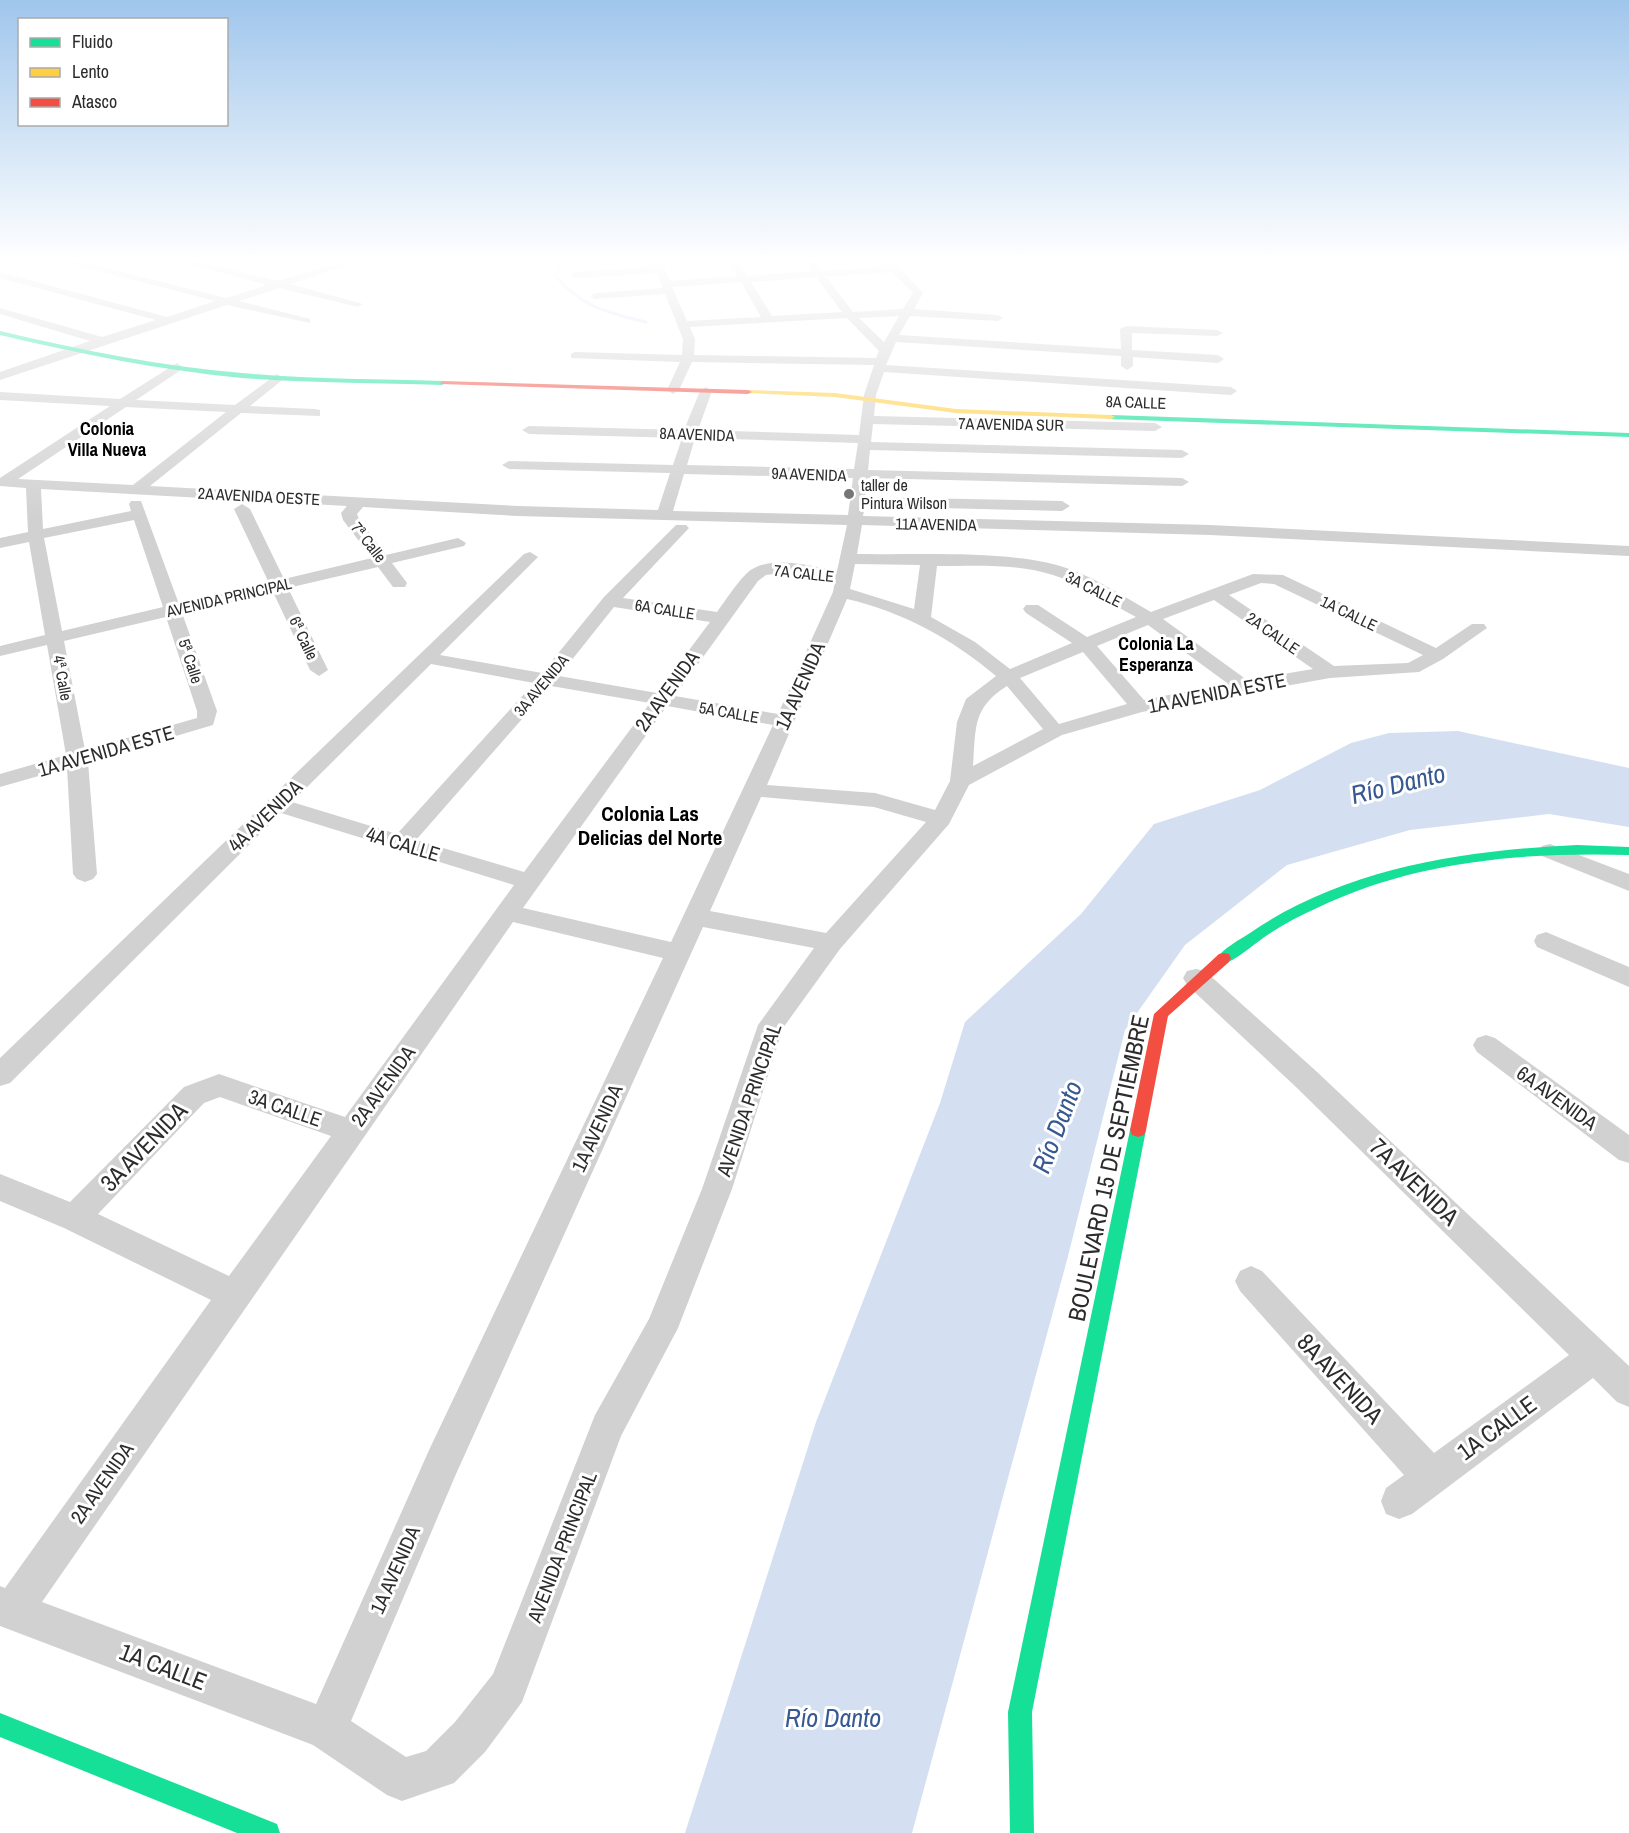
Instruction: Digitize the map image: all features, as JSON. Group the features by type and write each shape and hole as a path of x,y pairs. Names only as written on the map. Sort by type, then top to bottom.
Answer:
{"street":[{"name":"8A CALLE","path":"57,348 177,368 277,378 835,394 932,409 1082,417 1629,435"},
{"path":"0,376 82,348"},
{"path":"673,390 688,358 689,348"},
{"path":"887,348 879,365 870,400 856,512 1062,506"},
{"path":"1053,348 1218,359"},
{"path":"1127,348 1128,385"},
{"path":"575,356 879,365 1231,391"},
{"path":"1,482 177,368"},
{"path":"0,543 36,536 137,503 238,409 277,378"},
{"path":"664,516 706,391"},
{"path":"0,396 315,413"},
{"name":"7A AVENIDA SUR","path":"867,420 1155,427"},
{"name":"8A AVENIDA","path":"529,430 690,433 1182,454"},
{"name":"9A AVENIDA","path":"509,465 860,476 1182,482"},
{"name":"2A AVENIDA OESTE","path":"1,482 33,484 137,503 360,501 518,511"},
{"name":"4ª Calle","path":"33,484 36,536 57,638 77,759 86,874"},
{"name":"7ª Calle","path":"360,501 349,513 351,520 385,561 399,583"},
{"name":"5ª Calle","path":"137,503 208,716"},
{"name":"6ª Calle","path":"242,509 319,670"},
{"name":"11A AVENIDA","path":"518,511 664,516 856,512 1629,551"},
{"name":"1A AVENIDA","path":"326,1729 443,1461 754,790 845,576 856,512"},
{"name":"3A AVENIDA","path":"401,843 547,680 610,601 681,528"},
{"name":"AVENIDA PRINCIPAL","path":"0,651 458,543"},
{"name":"4A AVENIDA","path":"0,1075 530,557"},
{"path":"922,619 929,560"},
{"name":"3A CALLE","path":"845,576 929,560 1007,561 1053,569 1073,576 1150,618 1243,686"},
{"name":"7A CALLE","path":"763,570 780,568 845,576"},
{"name":"2A AVENIDA","path":"7,1608 235,1295 660,699 754,574 763,570"},
{"path":"845,576 945,630 1008,676 1055,731"},
{"name":"AVENIDA PRINCIPAL","path":"402,1780 439,1768 470,1737 508,1688 608,1426 662,1328 717,1189 771,1025 831,943 941,819 961,782 967,722 976,699 1008,676 1150,618 1260,578"},
{"name":"1A CALLE","path":"1260,578 1277,579 1437,656"},
{"name":"2A CALLE","path":"1216,594 1330,672"},
{"name":"6A CALLE","path":"610,601 721,618"},
{"path":"1032,609 1087,645 1139,707"},
{"name":"1A AVENIDA ESTE","path":"961,782 1055,731 1139,707 1243,686 1330,672 1412,668 1437,656 1478,628"},
{"name":"5A CALLE","path":"426,658 784,721"},
{"name":"1A AVENIDA ESTE","path":"0,781 195,725 206,721 208,716"},
{"path":"754,790 875,800 941,819"},
{"name":"4A CALLE","path":"277,805 529,882"},
{"name":"BOULEVARD 15 DE SEPTIEMBRE","path":"1022,1833 1020,1712 1161,1014 1196,978 1256,934 1315,901 1403,874 1477,860 1550,851 1611,849 1629,851"},
{"path":"1550,851 1629,883"},
{"path":"507,912 678,953"},
{"path":"695,917 831,943"},
{"path":"1546,941 1629,978"},
{"name":"7A AVENIDA","path":"1196,978 1306,1079 1629,1390"},
{"name":"6A AVENIDA","path":"1486,1045 1629,1151"},
{"name":"3A CALLE","path":"219,1085 352,1131"},
{"name":"3A AVENIDA","path":"75,1218 194,1095 219,1085"},
{"path":"0,1187 75,1218 235,1295"},
{"name":"8A AVENIDA","path":"1251,1281 1430,1476"},
{"name":"1A CALLE","path":"1399,1501 1595,1356"},
{"name":"1A CALLE","path":"7,1608 326,1729 402,1780"},
{"path":"0,1725 268,1833"}],"water":[{"name":"Río Danto","path":"1458,731 1629,768 1629,827 1549,814 1410,830 1287,865 1185,945 1125,1030 1067,1260 912,1833 685,1833 816,1422 940,1103 965,1022 1081,914 1154,824 1260,790 1351,743 1389,733"}],"traffic: fast":[{"path":"63,348 173,368 243,376 442,383"},
{"path":"1111,417 1629,435"},
{"path":"1224,958 1267,928 1314,904 1364,884 1416,869 1470,858 1524,852 1577,849 1629,851"},
{"path":"1022,1833 1020,1712 1138,1130"},
{"path":"0,1725 268,1833"}],"traffic: slow":[{"path":"748,392 835,395 956,411 1111,417"}],"traffic: jam":[{"path":"442,383 748,392"},
{"path":"1138,1130 1161,1014 1224,958"}],"place":[{"name":"taller de Pintura Wilson","path":"849,494"}],"district":[{"name":"Colonia Villa Nueva","path":"107,439"},
{"name":"Colonia La Esperanza","path":"1156,654"},
{"name":"Colonia Las Delicias del Norte","path":"650,826"}]}
